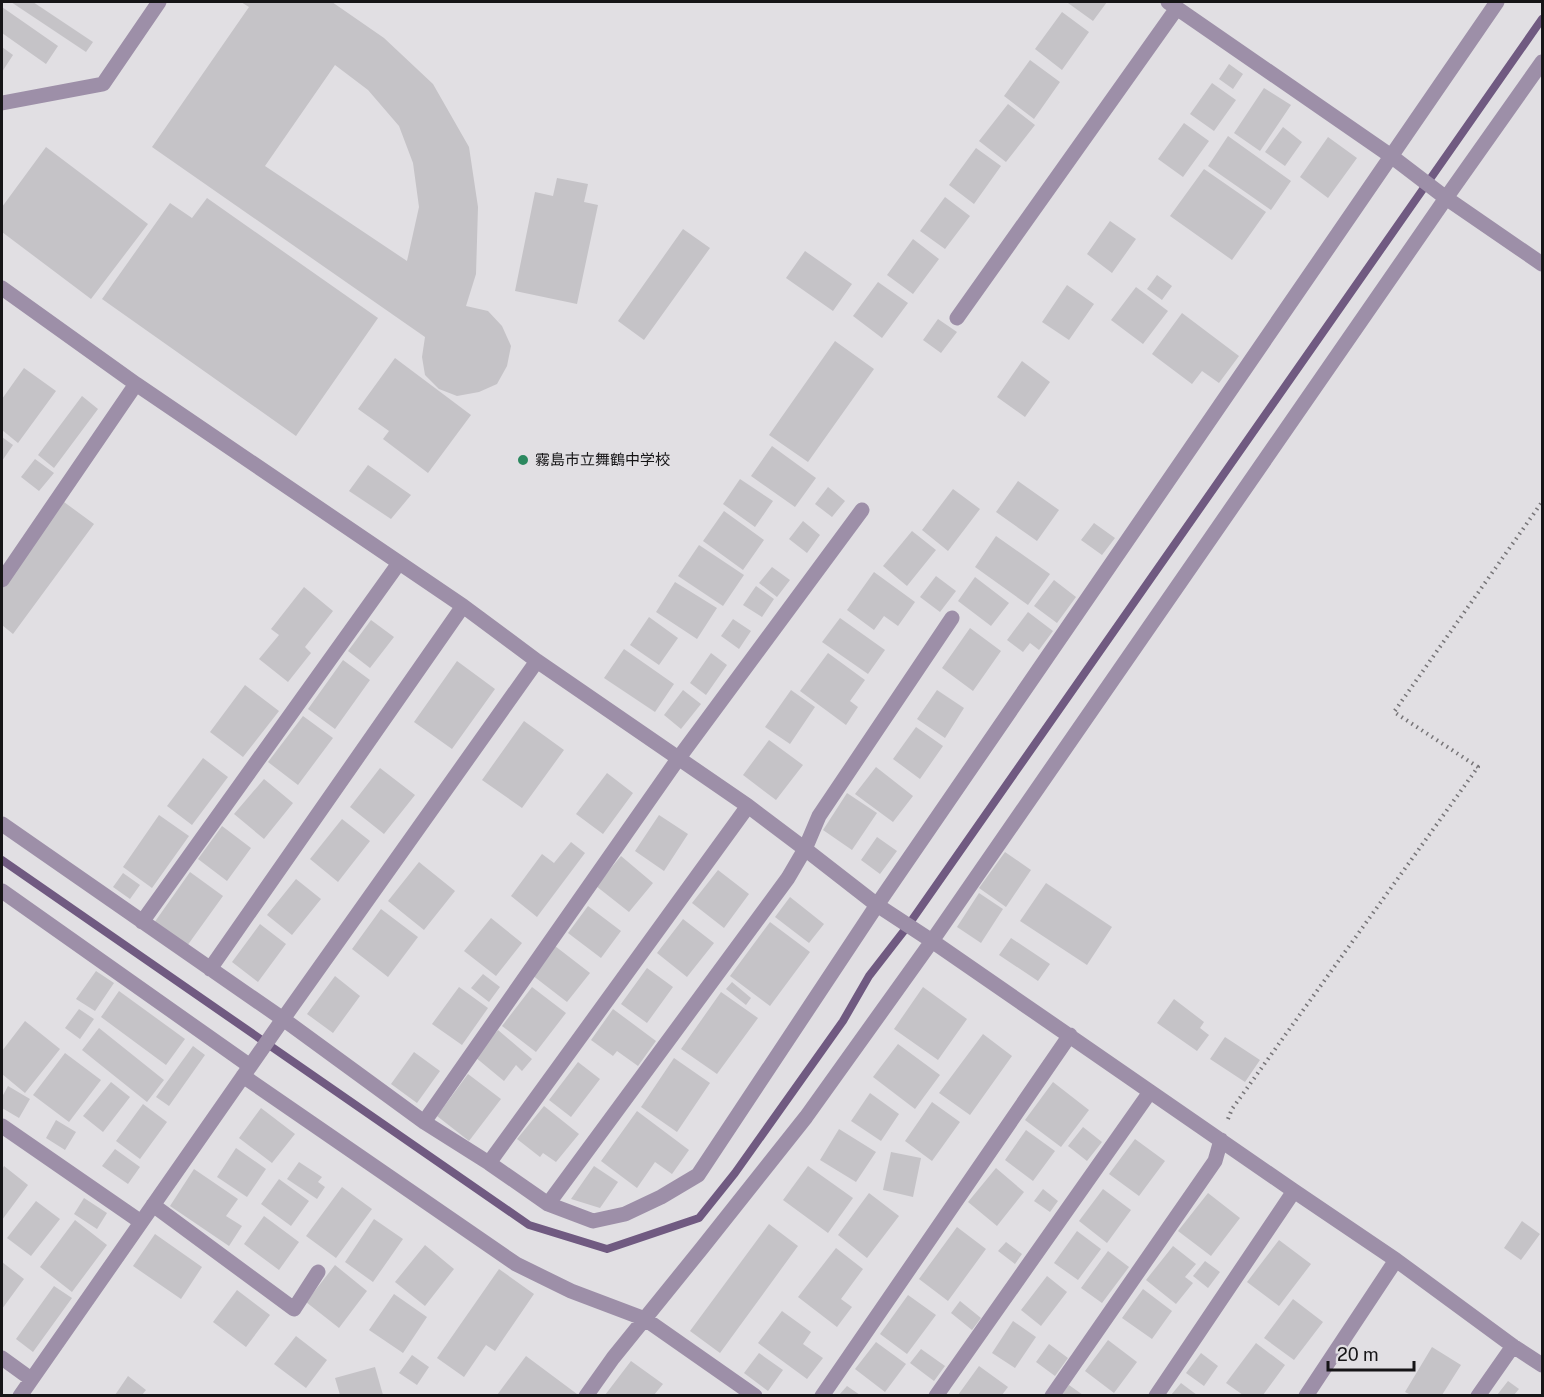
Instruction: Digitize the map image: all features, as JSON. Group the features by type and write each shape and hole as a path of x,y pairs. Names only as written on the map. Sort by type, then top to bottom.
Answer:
{"street":[{"path":"2,103 103,84 159,2"},
{"path":"2,824 210,969 280,1023 423,1122 489,1163 548,1204 593,1221 626,1214 661,1197 698,1174 1497,2"},
{"path":"957,318 1172,5 1391,156 1446,198 1542,264"},
{"path":"586,1395 806,1117 927,938 1542,62"},
{"path":"2,288 136,384 463,606 537,661 748,806 880,907 1396,1260 1542,1365"},
{"path":"2,580 136,384"},
{"path":"423,1122 678,759 862,510"},
{"path":"142,922 399,563"},
{"path":"210,969 463,606"},
{"path":"548,1204 788,878 806,849 819,816 952,618"},
{"path":"20,1395 537,661"},
{"path":"489,1163 748,806"},
{"path":"2,891 249,1067 516,1264 571,1291 645,1319 755,1395"},
{"path":"822,1395 1070,1035"},
{"path":"936,1395 1150,1092"},
{"path":"2,1126 141,1222"},
{"path":"1052,1395 1215,1161 1221,1140"},
{"path":"1156,1395 1294,1191"},
{"path":"153,1205 294,1309 318,1272"},
{"path":"1306,1395 1396,1260"},
{"path":"1478,1395 1513,1346"},
{"path":"2,1358 31,1379"}],"path":[{"path":"1221,1140 1232,1109 1478,767 1394,712 1542,502"}],"building":[{"path":"11,2 33,2 93,42 86,52"},
{"path":"241,2 332,2 384,38 433,84 469,147 478,207 476,274 466,306 488,311 502,326 511,346 507,366 497,384 479,392 457,396 439,389 425,375 422,357 425,337 152,147 249,7","holes":["335,65 368,90 399,126 413,163 419,207 407,261 265,166"]},
{"path":"1069,2 1107,2 1093,21"},
{"path":"2,7 58,46 46,64 2,33"},
{"path":"1062,12 1089,32 1062,70 1035,49"},
{"path":"2,47 13,55 2,72"},
{"path":"1030,60 1060,82 1034,119 1004,96"},
{"path":"1229,64 1243,74 1233,89 1219,79"},
{"path":"1212,83 1236,100 1214,131 1190,114"},
{"path":"1264,88 1291,105 1260,151 1234,133"},
{"path":"1008,104 1035,125 1006,162 979,141"},
{"path":"1184,123 1209,141 1183,177 1158,159"},
{"path":"1283,127 1302,142 1285,166 1265,152"},
{"path":"1228,136 1291,181 1271,210 1208,166"},
{"path":"1328,137 1357,158 1328,198 1300,177"},
{"path":"46,147 148,224 91,299 2,232 2,207"},
{"path":"976,148 1001,166 974,204 949,185"},
{"path":"1204,169 1266,212 1232,260 1170,216"},
{"path":"557,178 588,184 584,202 598,205 577,304 515,291 535,192 553,196"},
{"path":"945,197 970,216 945,249 920,231"},
{"path":"207,198 378,318 296,436 102,299 170,203 192,218"},
{"path":"1110,221 1136,239 1112,273 1087,254"},
{"path":"683,229 710,248 644,340 618,321"},
{"path":"913,239 939,259 913,294 887,275"},
{"path":"805,251 852,284 833,311 786,278"},
{"path":"1157,275 1172,286 1162,300 1147,289"},
{"path":"878,282 908,303 882,338 853,316"},
{"path":"1067,285 1094,304 1069,340 1042,322"},
{"path":"1136,287 1168,311 1143,344 1111,320"},
{"path":"1182,313 1239,356 1219,383 1202,371 1192,384 1152,354"},
{"path":"938,319 957,332 941,353 923,340"},
{"path":"835,341 874,369 808,462 769,435"},
{"path":"395,358 471,415 428,473 383,439 389,431 358,409"},
{"path":"1022,361 1050,382 1025,417 997,397"},
{"path":"24,368 56,391 18,443 2,430 2,399"},
{"path":"82,396 98,409 54,468 38,455"},
{"path":"2,437 13,445 2,461"},
{"path":"772,446 816,478 795,507 751,476"},
{"path":"35,459 54,473 39,491 21,477"},
{"path":"368,465 411,495 391,519 349,491"},
{"path":"740,479 773,501 755,527 723,504"},
{"path":"1018,481 1059,510 1037,541 996,512"},
{"path":"828,487 845,501 832,517 815,504"},
{"path":"953,489 980,509 948,551 922,530"},
{"path":"64,502 94,524 13,634 2,625 2,588"},
{"path":"724,511 764,540 743,570 703,541"},
{"path":"803,521 820,535 807,553 789,539"},
{"path":"1094,523 1115,538 1102,555 1081,540"},
{"path":"912,531 936,550 907,586 883,566"},
{"path":"996,536 1050,574 1028,605 975,567"},
{"path":"699,545 744,575 723,606 678,576"},
{"path":"772,567 790,580 777,597 759,583"},
{"path":"874,572 915,602 898,626 884,616 874,630 847,610"},
{"path":"936,576 956,591 940,612 920,597"},
{"path":"975,577 1009,603 991,626 958,601"},
{"path":"1054,580 1076,597 1057,623 1034,606"},
{"path":"675,582 717,608 697,639 656,612"},
{"path":"756,586 774,599 762,617 743,605"},
{"path":"304,587 333,611 305,647 311,653 288,682 259,659 279,635 271,629"},
{"path":"1028,612 1053,631 1039,650 1030,643 1023,652 1007,640"},
{"path":"649,617 678,638 659,665 630,645"},
{"path":"840,618 885,650 868,674 822,642"},
{"path":"733,619 751,631 739,649 721,636"},
{"path":"371,620 394,637 370,668 348,651"},
{"path":"970,628 1001,651 973,691 942,668"},
{"path":"624,649 674,684 655,712 604,678"},
{"path":"711,653 727,665 706,695 690,683"},
{"path":"828,653 865,680 850,701 858,707 846,725 800,691"},
{"path":"343,660 370,680 335,729 308,709"},
{"path":"457,661 495,689 452,749 414,722"},
{"path":"245,685 279,711 243,757 210,732"},
{"path":"683,690 701,704 681,729 664,715"},
{"path":"791,690 815,707 790,744 765,727"},
{"path":"937,690 964,708 945,738 917,719"},
{"path":"303,716 333,738 298,785 268,762"},
{"path":"524,721 564,750 522,808 482,780"},
{"path":"916,727 943,746 920,779 893,759"},
{"path":"769,740 803,765 776,800 743,775"},
{"path":"203,758 228,777 192,825 167,806"},
{"path":"876,767 913,796 893,822 855,794"},
{"path":"380,768 415,795 384,834 350,807"},
{"path":"607,773 633,793 603,834 576,814"},
{"path":"264,779 293,803 264,839 234,814"},
{"path":"847,793 877,813 852,850 823,830"},
{"path":"159,815 189,836 152,888 123,867"},
{"path":"659,815 688,834 664,871 635,851"},
{"path":"342,819 370,841 338,882 310,859"},
{"path":"222,826 251,848 227,881 198,859"},
{"path":"877,837 897,851 880,874 861,860"},
{"path":"571,842 585,853 537,917 511,896 542,854 554,863"},
{"path":"1005,852 1031,870 1006,907 979,888"},
{"path":"621,856 653,883 629,912 596,886"},
{"path":"419,862 455,891 424,930 388,901"},
{"path":"718,870 749,894 724,928 692,903"},
{"path":"190,872 223,896 187,946 154,923"},
{"path":"123,873 140,885 130,899 113,887"},
{"path":"296,879 321,899 292,935 267,915"},
{"path":"1046,883 1112,927 1087,965 1020,921"},
{"path":"979,893 1003,909 981,943 957,927"},
{"path":"790,897 824,924 809,943 775,917"},
{"path":"588,906 621,931 601,958 568,933"},
{"path":"381,909 418,937 388,977 352,949"},
{"path":"491,918 522,943 496,976 464,951"},
{"path":"683,919 714,943 687,977 657,953"},
{"path":"770,922 810,952 770,1006 730,976"},
{"path":"260,924 286,944 258,982 232,962"},
{"path":"1011,938 1050,964 1038,981 999,955"},
{"path":"555,946 590,973 567,1002 532,975"},
{"path":"647,968 673,987 647,1023 621,1004"},
{"path":"96,971 114,983 95,1011 76,999"},
{"path":"483,974 500,987 489,1002 471,988"},
{"path":"335,976 360,996 333,1033 307,1014"},
{"path":"732,982 751,998 746,1005 726,989"},
{"path":"459,987 488,1008 462,1045 432,1024"},
{"path":"532,987 566,1013 536,1052 502,1026"},
{"path":"923,987 967,1019 938,1060 894,1029"},
{"path":"119,991 185,1039 166,1065 101,1017"},
{"path":"721,992 758,1018 717,1074 681,1049"},
{"path":"1174,999 1204,1022 1200,1028 1209,1035 1197,1051 1157,1023"},
{"path":"79,1009 94,1019 80,1039 65,1028"},
{"path":"613,1009 656,1041 638,1066 617,1051 613,1056 591,1040"},
{"path":"25,1021 60,1049 25,1093 2,1074 2,1051"},
{"path":"99,1028 164,1080 147,1102 82,1050"},
{"path":"498,1030 532,1059 522,1071 516,1065 504,1081 475,1057"},
{"path":"983,1034 1012,1056 970,1115 939,1093"},
{"path":"1225,1037 1260,1060 1245,1082 1210,1059"},
{"path":"898,1044 940,1075 915,1109 873,1077"},
{"path":"193,1046 205,1055 169,1106 156,1097"},
{"path":"414,1052 440,1071 417,1103 391,1084"},
{"path":"65,1053 101,1080 69,1122 33,1095"},
{"path":"674,1058 710,1083 677,1132 641,1107"},
{"path":"578,1062 600,1079 571,1117 549,1100"},
{"path":"468,1074 501,1099 469,1141 437,1116"},
{"path":"111,1082 130,1097 103,1132 83,1116"},
{"path":"1053,1082 1089,1110 1061,1147 1025,1120"},
{"path":"8,1086 30,1099 19,1118 2,1108 2,1097"},
{"path":"870,1093 899,1114 881,1141 851,1121"},
{"path":"932,1102 960,1122 932,1161 905,1141"},
{"path":"143,1104 167,1122 140,1159 116,1141"},
{"path":"544,1106 579,1134 556,1162 543,1153 540,1157 517,1139"},
{"path":"261,1108 295,1134 272,1163 239,1138"},
{"path":"637,1111 689,1150 672,1174 655,1162 637,1188 601,1161"},
{"path":"56,1120 76,1132 65,1150 46,1138"},
{"path":"1083,1127 1102,1142 1087,1161 1068,1146"},
{"path":"839,1129 876,1152 856,1182 820,1160"},
{"path":"1026,1130 1055,1151 1033,1181 1005,1160"},
{"path":"1135,1139 1165,1161 1139,1196 1109,1174"},
{"path":"236,1148 266,1169 247,1197 217,1177"},
{"path":"115,1149 140,1167 128,1184 102,1166"},
{"path":"891,1152 921,1158 913,1197 883,1190"},
{"path":"299,1162 322,1177 318,1182 325,1187 317,1199 287,1179"},
{"path":"4,1166 28,1185 2,1220 2,1170"},
{"path":"594,1166 618,1182 600,1208 571,1199"},
{"path":"808,1166 853,1198 828,1233 783,1200"},
{"path":"996,1168 1024,1192 997,1226 968,1202"},
{"path":"194,1169 238,1199 226,1216 242,1226 229,1246 170,1206"},
{"path":"279,1179 309,1201 291,1226 261,1204"},
{"path":"342,1187 372,1209 336,1258 306,1236"},
{"path":"1043,1189 1058,1201 1050,1212 1034,1201"},
{"path":"1103,1189 1131,1210 1107,1243 1079,1221"},
{"path":"869,1193 899,1216 867,1258 838,1235"},
{"path":"1208,1193 1240,1218 1211,1256 1178,1231"},
{"path":"84,1198 107,1213 97,1229 74,1214"},
{"path":"36,1201 60,1219 31,1256 7,1238"},
{"path":"264,1216 299,1242 279,1270 244,1244"},
{"path":"374,1219 403,1239 373,1282 345,1262"},
{"path":"75,1220 107,1245 72,1292 40,1267"},
{"path":"1522,1221 1540,1234 1521,1260 1504,1248"},
{"path":"769,1224 798,1246 720,1353 690,1331"},
{"path":"957,1227 986,1249 948,1301 919,1279"},
{"path":"1077,1231 1101,1249 1078,1280 1054,1263"},
{"path":"155,1234 202,1267 181,1299 133,1266"},
{"path":"1279,1240 1311,1264 1279,1306 1247,1282"},
{"path":"1006,1242 1022,1254 1015,1264 998,1251"},
{"path":"425,1245 454,1269 425,1306 395,1282"},
{"path":"1173,1246 1196,1264 1185,1277 1193,1283 1176,1304 1146,1280"},
{"path":"836,1248 863,1269 841,1299 852,1307 837,1327 798,1297"},
{"path":"1108,1251 1129,1267 1102,1303 1081,1288"},
{"path":"1205,1261 1220,1272 1208,1288 1193,1276"},
{"path":"2,1262 24,1279 2,1309"},
{"path":"335,1265 367,1291 339,1328 306,1302"},
{"path":"499,1269 534,1294 495,1351 486,1345 464,1377 437,1358"},
{"path":"1047,1276 1067,1292 1041,1326 1021,1310"},
{"path":"54,1286 72,1298 33,1352 16,1339"},
{"path":"1143,1289 1172,1311 1152,1339 1122,1318"},
{"path":"237,1290 270,1315 246,1347 213,1322"},
{"path":"394,1294 427,1317 403,1353 369,1330"},
{"path":"908,1295 936,1315 907,1354 880,1334"},
{"path":"1293,1299 1323,1322 1294,1360 1264,1338"},
{"path":"960,1301 981,1318 972,1330 951,1313"},
{"path":"782,1311 811,1332 803,1344 823,1358 807,1379 758,1343"},
{"path":"1013,1321 1036,1337 1015,1368 992,1353"},
{"path":"296,1336 327,1360 306,1388 274,1364"},
{"path":"1108,1340 1137,1362 1114,1393 1085,1371"},
{"path":"876,1342 906,1364 885,1392 855,1369"},
{"path":"1256,1343 1285,1365 1263,1395 1243,1395 1226,1383"},
{"path":"1049,1344 1068,1358 1055,1376 1036,1362"},
{"path":"1432,1347 1461,1365 1442,1395 1411,1395 1405,1392"},
{"path":"921,1349 945,1366 934,1381 910,1363"},
{"path":"759,1353 783,1370 768,1391 744,1373"},
{"path":"1201,1353 1218,1366 1204,1386 1186,1373"},
{"path":"412,1355 429,1367 417,1385 399,1373"},
{"path":"526,1356 577,1394 497,1395"},
{"path":"631,1361 663,1384 654,1395 605,1395"},
{"path":"979,1366 1008,1387 1002,1395 958,1395"},
{"path":"375,1367 383,1395 340,1395 335,1378"},
{"path":"128,1376 146,1390 142,1395 115,1395"},
{"path":"1508,1381 1519,1389 1514,1395 1497,1395"},
{"path":"1181,1383 1197,1395 1171,1395"},
{"path":"1069,1385 1083,1395 1061,1395"},
{"path":"847,1386 860,1395 839,1395"}],"waterway":[{"path":"2,860 529,1225 607,1249 699,1218 735,1173 843,1021 869,976 907,927 1542,19"}],"place":[{"name":"霧島市立舞鶴中学校","path":"523,460"}]}
